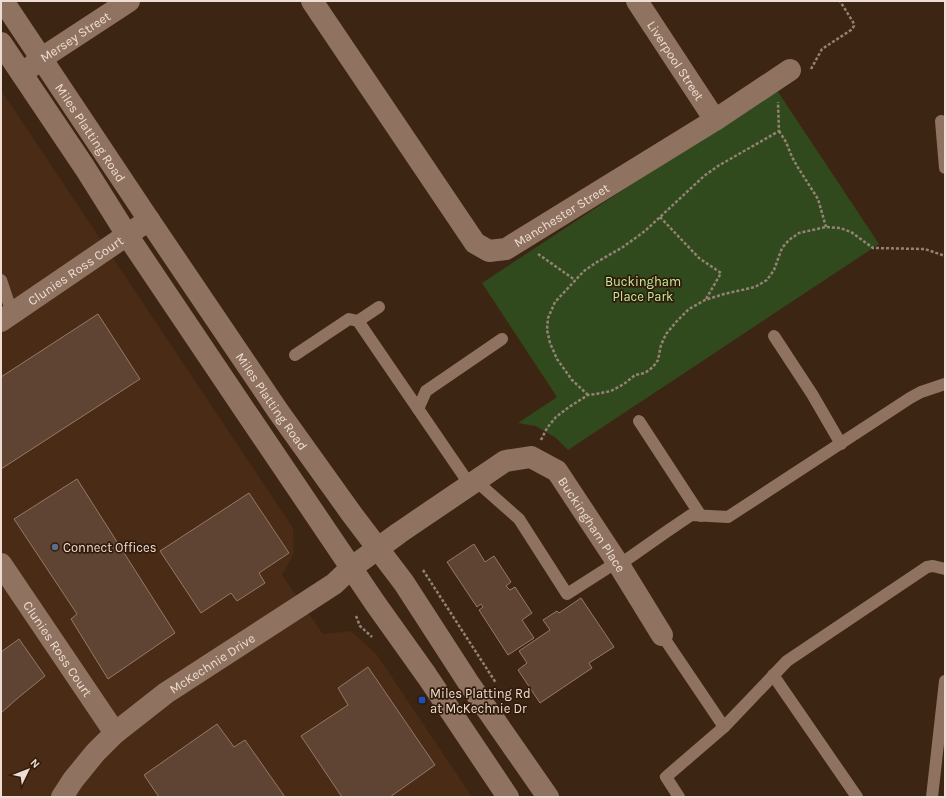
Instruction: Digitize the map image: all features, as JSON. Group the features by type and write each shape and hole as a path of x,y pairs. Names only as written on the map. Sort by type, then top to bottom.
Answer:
{"street":[{"name":"Miles Platting Road","path":"3,1 278,411 404,584 468,682 548,797"},
{"name":"Mersey Street","path":"22,74 42,58 129,1"},
{"name":"Manchester Street","path":"312,1 475,243 489,251 506,249 715,120 784,74"},
{"name":"Liverpool Street","path":"636,1 715,120"},
{"name":"Miles Platting Road","path":"1,43 85,168 127,235 351,568 508,797"},
{"name":"Clunies Ross Court","path":"6,317 149,220"},
{"path":"378,549 399,533 505,462 531,457"},
{"name":"Buckingham Place","path":"531,457 557,471 618,563 662,634"},
{"name":"McKechnie Drive","path":"62,797 73,780 95,753 115,733 166,693 334,584 351,568 378,549"},
{"name":"Clunies Ross Court","path":"1,564 115,733"}],"lane":[{"path":"941,121 945,168"},
{"path":"1,280 6,317"},
{"path":"358,321 379,307"},
{"path":"295,355 349,319 358,321 418,409 473,483 519,519 567,594 691,516 728,518 921,392 945,384"},
{"path":"774,336 812,394 841,444"},
{"path":"418,409 426,391 502,339"},
{"path":"640,421 701,516"},
{"path":"679,797 666,777 724,727 787,661 927,567 933,566 945,569"},
{"path":"662,634 724,727"},
{"path":"773,675 858,797"},
{"path":"932,797 945,681"}],"path":[{"path":"826,227 818,200 797,166 780,131 778,95 784,74 802,75 810,70 822,49 851,30 854,26 840,1"},
{"path":"588,395 572,380 557,359 550,343 547,330 548,318 555,302 584,271 623,247 645,231 704,176 718,166 780,131"},
{"path":"660,217 699,258 721,273 705,300"},
{"path":"531,457 547,428 556,417 569,407 588,395 611,391 624,384 635,375 645,373 654,367 658,360 661,346 666,334 689,309 705,300 755,287 767,280 774,270 782,248 789,240 799,233 826,227 840,228 851,232 873,248 925,249 945,256"},
{"path":"520,240 575,280"}],"shaded area":[{"path":"1,90 293,528 294,553 282,575 323,634 351,631 377,655 472,797 1,797"}],"green space":[{"name":"Buckingham Place Park","path":"776,89 879,244 568,450 556,438 536,426 518,423 557,397 482,283"}],"building":[{"path":"98,314 140,379 1,469 1,377"},
{"path":"77,479 175,633 108,679 71,619 77,614 14,519"},
{"path":"249,493 289,553 259,573 265,583 237,601 231,593 201,613 160,551"},
{"path":"474,544 485,562 494,556 511,582 506,586 510,590 515,587 532,613 522,620 534,638 508,655 479,610 483,607 481,604 477,607 447,562"},
{"path":"581,598 614,647 589,663 592,668 540,703 518,670 527,663 519,651 550,630 543,620 557,611 559,613"},
{"path":"19,639 45,676 1,713 1,652"},
{"path":"368,667 435,765 390,797 342,797 301,736 348,705 338,688"},
{"path":"217,724 234,747 245,740 285,797 159,797 144,775"}],"place":[{"name":"Connect Offices","path":"55,547"},
{"name":"Miles Platting Rd at McKechnie Dr","path":"422,700"}]}
